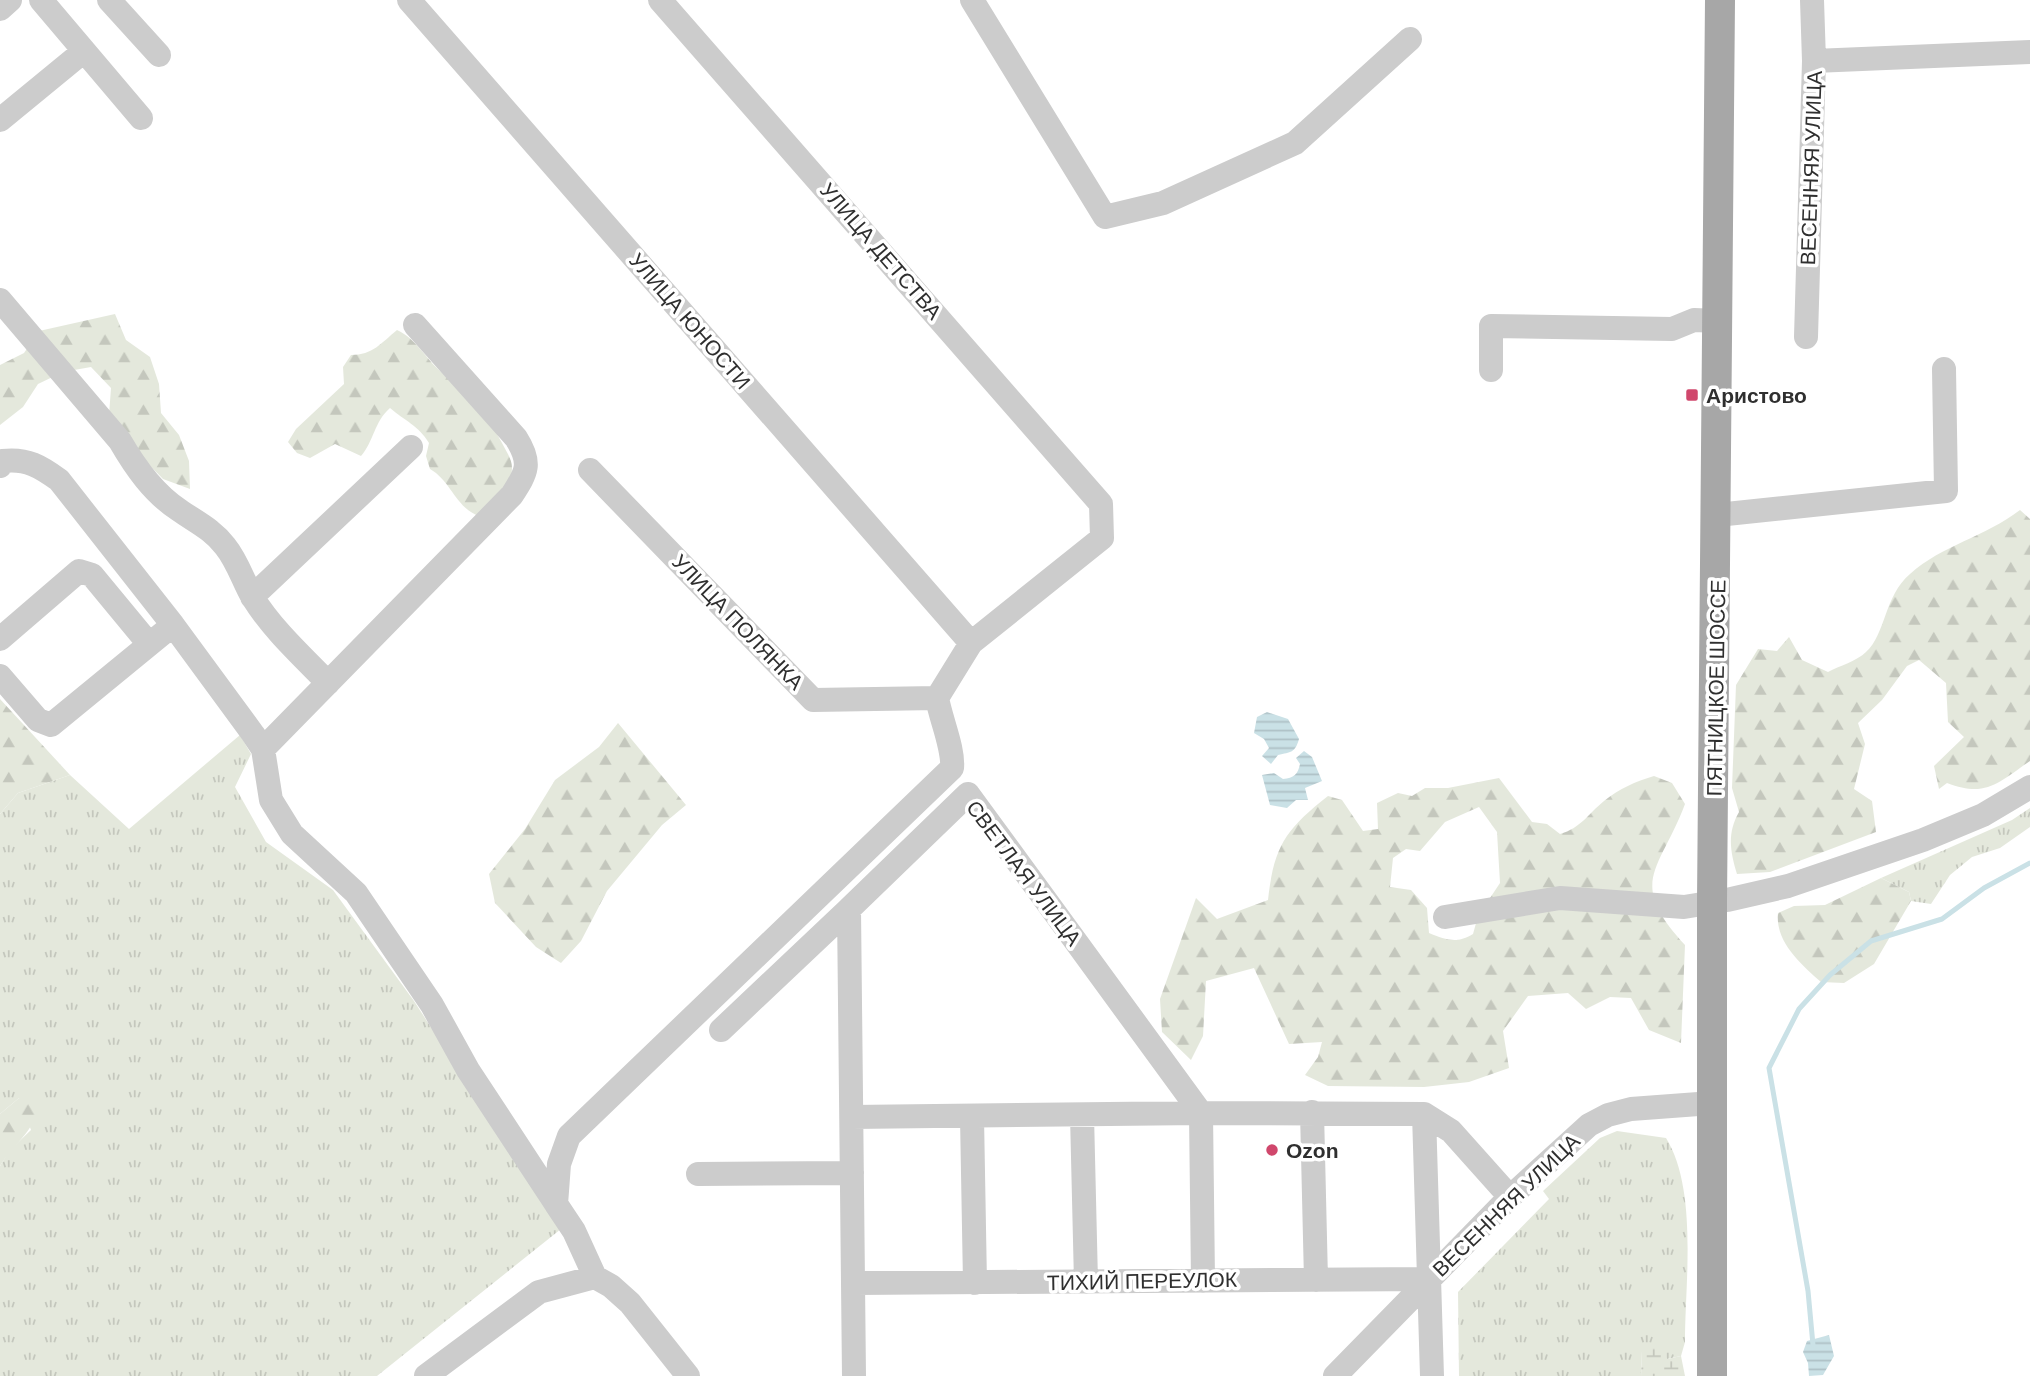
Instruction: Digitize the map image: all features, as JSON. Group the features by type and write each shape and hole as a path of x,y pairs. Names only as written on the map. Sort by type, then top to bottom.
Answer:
{"main road":[{"name":"ПЯТНИЦКОЕ ШОССЕ","path":"1712,1376 1712,902 1720,0"}],"street":[{"path":"0,9 10,0"},
{"path":"41,0 141,118"},
{"path":"109,0 159,55"},
{"name":"УЛИЦА ЮНОСТИ","path":"409,0 971,643"},
{"name":"УЛИЦА ДЕТСТВА","path":"660,0 1101,504 1102,538 971,643"},
{"path":"972,0 1105,217 1163,204 1295,143 1410,39"},
{"name":"ВЕСЕННЯЯ УЛИЦА","path":"1806,337 1814,61 1812,0"},
{"path":"0,120 84,51"},
{"path":"1814,61 2030,52"},
{"path":"0,300 120,441 132,463 155,489 177,509 210,529 226,547 252,597 272,624 328,683"},
{"path":"1491,370 1492,326 1672,329 1694,320 1718,321"},
{"path":"263,749 512,495 525,475 526,454 516,438 415,325"},
{"path":"1717,515 1946,491 1944,369"},
{"path":"252,597 411,447"},
{"path":"0,466 3,461 20,459 41,467 59,480 173,625 263,749 271,800 292,834 356,893 432,1005 468,1070 574,1231 595,1277 611,1286 630,1303 688,1376"},
{"name":"УЛИЦА ПОЛЯНКА","path":"590,470 813,700 937,698"},
{"path":"0,639 79,570 92,575 149,644"},
{"path":"0,676 38,720 51,725 173,625"},
{"path":"556,1204 559,1164 569,1136 952,768 953,753 943,732 937,698 971,643"},
{"path":"1445,917 1560,898 1684,907 1788,886 1983,815 2030,787"},
{"name":"СВЕТЛАЯ УЛИЦА","path":"849,909 968,794 1201,1113"},
{"path":"722,1030 849,909"},
{"path":"849,909 854,1376"},
{"name":"ВЕСЕННЯЯ УЛИЦА","path":"1335,1376 1510,1197 1589,1125 1608,1115 1631,1109 1712,1103"},
{"path":"852,1117 1312,1112 1424,1114 1451,1131 1510,1197"},
{"path":"1312,1112 1316,1280"},
{"path":"1201,1113 1203,1281"},
{"path":"1424,1114 1432,1376"},
{"path":"1082,1115 1086,1282"},
{"path":"972,1117 975,1283"},
{"path":"698,1174 852,1172"},
{"path":"426,1376 539,1292 595,1277"},
{"name":"ТИХИЙ ПЕРЕУЛОК","path":"855,1283 1430,1279"}],"green space":[{"path":"115,314 126,340 150,357 159,384 161,413 179,435 189,461 190,489 163,479 124,439 109,415 111,388 91,367 63,372 38,384 23,407 0,425 0,365 24,353 39,331"},
{"path":"397,330 415,343 482,411 510,458 512,468 509,482 501,495 479,516 465,507 443,480 430,469 426,456 429,443 425,437 390,408 361,456 335,444 310,458 297,453 288,442 296,429 344,384 343,367 351,355 371,351"},
{"path":"2020,510 2030,519 2030,761 1991,786 1972,789 1947,783 1939,789 1934,766 1964,737 1948,722 1946,683 1919,660 1907,666 1882,700 1858,723 1865,744 1854,789 1872,801 1876,832 1770,872 1737,874 1731,842 1739,812 1732,788 1736,685 1758,649 1777,651 1789,637 1802,660 1828,672 1853,661 1873,644 1895,593 1910,574 1922,564"},
{"path":"0,699 70,775 18,793 0,814"},
{"path":"618,723 686,805 662,825 607,891 581,941 561,963 536,947 495,903 489,874 525,829 555,780 599,747"},
{"path":"240,735 251,754 235,787 266,842 333,890 414,1001 561,1229 377,1376 0,1376 0,1166 9,1151 31,1130 19,1098 0,1114 0,814 18,793 70,775 129,829"},
{"path":"1654,776 1672,783 1685,804 1658,861 1652,890 1667,923 1685,945 1681,1043 1649,1030 1631,998 1610,997 1586,1009 1568,993 1528,996 1503,1031 1509,1068 1469,1082 1424,1087 1328,1086 1305,1075 1318,1057 1322,1042 1289,1044 1254,968 1206,981 1203,1036 1191,1060 1162,1032 1160,999 1196,898 1217,919 1268,900 1274,866 1284,840 1301,819 1328,796 1342,800 1363,831 1378,829 1377,803 1398,793 1412,796 1425,788 1448,788 1499,778 1532,822 1547,824 1560,834 1579,824 1616,792","holes":["1479,807 1497,832 1500,883 1478,916 1473,934 1451,940 1429,933 1427,908 1411,890 1390,887 1393,858 1406,849 1420,851 1445,822"]},
{"path":"2030,808 2030,827 2000,848 1972,857 1950,875 1931,904 1911,901 1909,892 1881,878 2012,820"},
{"path":"1881,878 1909,892 1911,901 1874,964 1844,983 1821,982 1785,943 1778,924 1778,913 1794,906 1825,905"},
{"path":"19,1098 39,1109 31,1126 0,1166 0,1114"},
{"path":"1617,1131 1666,1138 1676,1159 1682,1183 1688,1237 1685,1342 1681,1356 1667,1359 1642,1351 1641,1376 1459,1376 1458,1292 1549,1199 1543,1191 1600,1138"},
{"path":"1648,1343 1661,1346 1667,1359 1681,1356 1685,1376 1641,1376 1642,1351"}],"water":[{"path":"1267,712 1288,719 1299,739 1294,749 1278,755 1271,764 1262,756 1269,748 1264,739 1254,733 1257,717"},
{"path":"1304,751 1312,757 1322,781 1305,788 1308,800 1296,800 1287,808 1270,805 1262,775 1274,773 1283,779 1293,776 1300,764 1296,758"},
{"path":"1829,1335 1834,1356 1823,1375 1809,1376 1808,1363 1803,1352 1807,1341"}],"waterway":[{"path":"1813,1345 1808,1291 1769,1068 1799,1009 1830,975 1871,941 1942,919 1984,888 2030,863"}],"place":[{"name":"Аристово","path":"1692,395"},
{"name":"Ozon","path":"1272,1150"}]}
